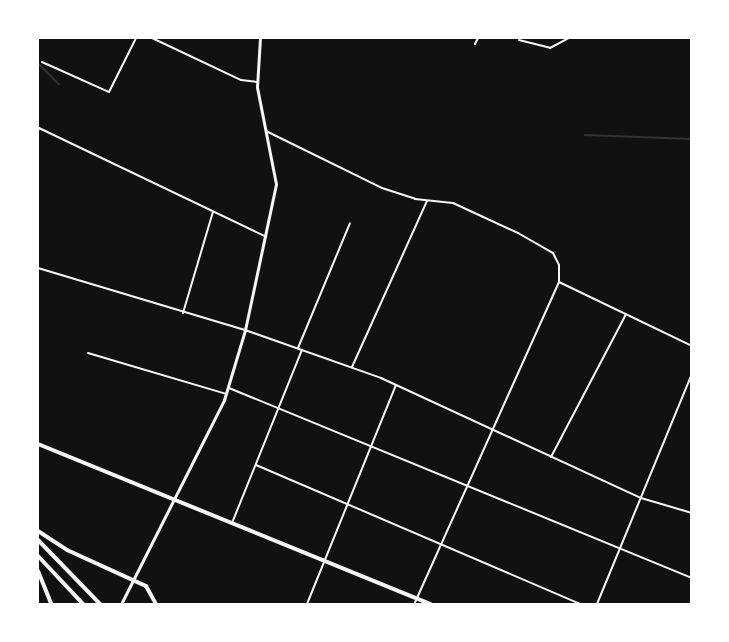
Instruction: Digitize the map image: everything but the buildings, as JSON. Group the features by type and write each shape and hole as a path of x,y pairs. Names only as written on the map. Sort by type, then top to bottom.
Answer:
{"main road":[{"path":"121,604 229,388 245,330 276,184 256,82 260,38"},
{"path":"38,444 431,604"},
{"path":"38,531 67,550 146,586 156,604"},
{"path":"38,540 99,604"},
{"path":"38,556 83,604"},
{"path":"38,571 51,604"}],"street":[{"path":"42,62 109,92 136,38"},
{"path":"152,38 241,80 256,82"},
{"path":"475,44 478,38"},
{"path":"519,40 546,48 569,38"},
{"path":"38,130 266,237"},
{"path":"266,131 382,188 427,201 453,203 541,244 553,253 559,265 559,282 414,604"},
{"path":"352,367 427,201"},
{"path":"183,313 213,212"},
{"path":"298,348 350,224"},
{"path":"38,268 245,330 352,367 397,384 641,498 692,513"},
{"path":"559,282 692,346"},
{"path":"551,457 626,314"},
{"path":"232,523 303,350"},
{"path":"88,353 226,394"},
{"path":"597,604 692,374"},
{"path":"307,604 397,384"},
{"path":"229,388 692,578"},
{"path":"256,465 348,503 440,547 581,604"}],"waterway":[{"path":"38,63 59,84"},
{"path":"585,135 692,139"}]}
